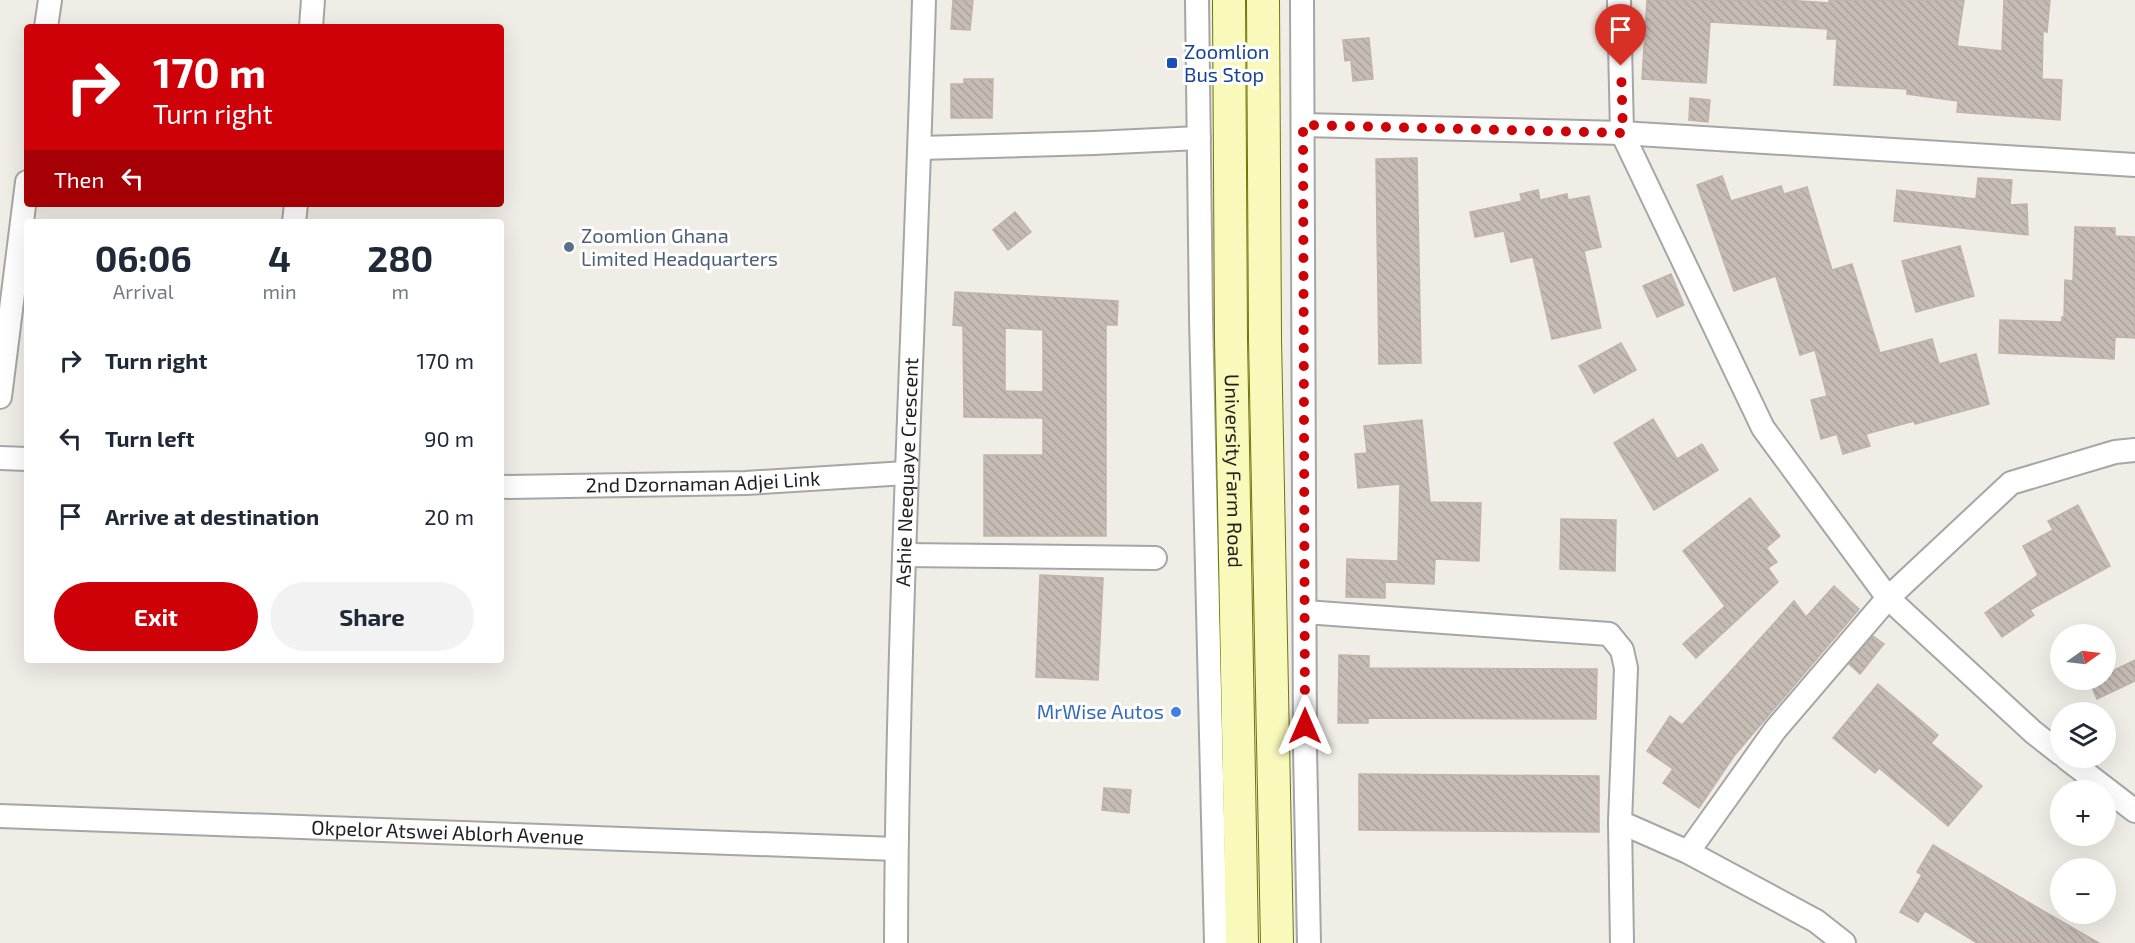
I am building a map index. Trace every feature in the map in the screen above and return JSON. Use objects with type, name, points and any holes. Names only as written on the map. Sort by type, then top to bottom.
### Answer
[{"type":"street","points":[[46,24],[50,0]]},
{"type":"street","points":[[311,24],[313,0]]},
{"type":"street","name":"Ashie Neequaye Crescent","points":[[896,943],[896,849],[906,473],[924,0]]},
{"type":"street","points":[[1197,0],[1202,342],[1216,943]]},
{"type":"street","name":"University Farm Road","points":[[1229,0],[1231,351],[1242,943]]},
{"type":"street","name":"University Farm Road","points":[[1263,0],[1265,351],[1276,943]]},
{"type":"street","points":[[1302,0],[1309,943]]},
{"type":"street","points":[[1619,0],[1623,133],[1763,428],[1888,598],[2033,732],[2050,745]]},
{"type":"street","points":[[1303,125],[1623,133],[2135,165]]},
{"type":"street","points":[[920,148],[1199,138]]},
{"type":"street","points":[[0,397],[24,206]]},
{"type":"street","points":[[1688,852],[1775,730],[1888,598],[2011,483],[2115,452],[2135,450]]},
{"type":"street","points":[[0,458],[24,459]]},
{"type":"street","name":"2nd Dzornaman Adjei Link","points":[[504,487],[746,483],[906,473]]},
{"type":"street","points":[[904,555],[1155,558]]},
{"type":"street","points":[[1305,612],[1609,634],[1622,650],[1626,668],[1620,822],[1622,943]]},
{"type":"street","points":[[2079,768],[2135,811]]},
{"type":"street","name":"Okpelor Atswei Ablorh Avenue","points":[[0,816],[896,849]]},
{"type":"street","points":[[1620,822],[1688,852],[1816,921],[1844,943]]},
{"type":"building","points":[[953,0],[973,0],[970,30],[951,29]]},
{"type":"building","points":[[1647,0],[1786,0],[1829,3],[1829,0],[1964,0],[1957,46],[2002,51],[2004,0],[2050,0],[2047,32],[2043,31],[2042,79],[2062,80],[2060,120],[1957,112],[1958,101],[1907,94],[1907,89],[1834,85],[1837,39],[1827,39],[1828,29],[1710,22],[1706,83],[1642,79]]},
{"type":"building","points":[[1369,38],[1373,79],[1353,81],[1351,60],[1345,61],[1343,40]]},
{"type":"building","points":[[964,79],[993,79],[992,118],[951,118],[951,84],[964,84]]},
{"type":"building","points":[[1690,98],[1710,100],[1708,122],[1689,120]]},
{"type":"building","points":[[1417,158],[1421,363],[1379,364],[1376,159]]},
{"type":"building","points":[[1722,176],[1731,201],[1781,186],[1784,194],[1807,187],[1832,270],[1852,264],[1880,353],[1932,339],[1939,364],[1976,354],[1989,404],[1915,424],[1914,421],[1866,434],[1870,446],[1843,454],[1837,434],[1821,439],[1811,400],[1827,396],[1815,350],[1800,355],[1776,276],[1734,291],[1697,185]]},
{"type":"building","points":[[1978,178],[2012,180],[2010,205],[2027,204],[2028,235],[1894,221],[1897,190],[1976,199]]},
{"type":"building","points":[[1538,190],[1540,200],[1567,194],[1568,200],[1589,196],[1601,247],[1584,251],[1601,328],[1552,339],[1533,257],[1511,262],[1504,231],[1475,237],[1470,212],[1522,201],[1520,194]]},
{"type":"building","points":[[1015,212],[1031,232],[1008,250],[993,230]]},
{"type":"building","points":[[2075,227],[2115,228],[2115,236],[2135,237],[2135,338],[2115,337],[2114,359],[1999,353],[2000,320],[2062,322],[2065,280],[2073,281]]},
{"type":"building","points":[[1960,246],[1974,296],[1916,312],[1902,261]]},
{"type":"building","points":[[1671,274],[1684,305],[1657,317],[1643,286]]},
{"type":"building","points":[[955,292],[1118,301],[1117,325],[1106,325],[1106,536],[984,536],[984,455],[1043,455],[1043,418],[964,417],[963,326],[953,325]],"holes":[[[1005,328],[1043,330],[1043,392],[1005,391]]]},
{"type":"building","points":[[1621,343],[1636,370],[1594,393],[1579,366]]},
{"type":"building","points":[[1653,419],[1677,459],[1702,444],[1718,470],[1654,510],[1614,443]]},
{"type":"building","points":[[1422,420],[1430,502],[1481,503],[1479,561],[1435,559],[1434,584],[1385,582],[1385,598],[1346,597],[1347,559],[1398,561],[1400,484],[1358,488],[1355,454],[1367,453],[1364,426]]},
{"type":"building","points":[[1750,498],[1780,536],[1766,548],[1777,562],[1768,568],[1778,582],[1696,658],[1683,644],[1725,606],[1683,551]]},
{"type":"building","points":[[2078,505],[2110,566],[2030,610],[2034,615],[2002,637],[1985,613],[2038,575],[2023,546],[2053,530],[2048,521]]},
{"type":"building","points":[[1561,519],[1616,520],[1615,571],[1560,569]]},
{"type":"building","points":[[1040,575],[1103,578],[1098,680],[1036,677]]},
{"type":"building","points":[[1834,586],[1859,609],[1734,756],[1699,808],[1663,783],[1673,769],[1647,751],[1670,716],[1682,725],[1794,601],[1806,617]]},
{"type":"building","points":[[1873,636],[1884,644],[1860,674],[1849,664]]},
{"type":"building","points":[[1339,655],[1369,656],[1369,668],[1597,669],[1596,719],[1368,718],[1368,723],[1338,723]]},
{"type":"building","points":[[2135,660],[2135,681],[2116,690],[2116,669]]},
{"type":"building","points":[[1878,684],[1938,735],[1931,743],[1982,786],[1948,826],[1879,768],[1875,773],[1833,738]]},
{"type":"building","points":[[2093,690],[2116,690],[2097,699]]},
{"type":"building","points":[[1359,774],[1599,776],[1599,832],[1359,830]]},
{"type":"building","points":[[1104,788],[1131,790],[1129,813],[1102,810]]},
{"type":"building","points":[[1933,845],[2050,915],[2050,924],[2066,924],[2099,943],[1977,943],[1925,911],[1918,922],[1900,912],[1922,875],[1917,872]]},
{"type":"place","name":"Zoomlion Bus Stop","points":[[1172,63]]},
{"type":"place","name":"Zoomlion Ghana Limited Headquarters","points":[[569,247]]},
{"type":"place","name":"MrWise Autos","points":[[1176,712]]},
{"type":"route","points":[[1305,726],[1303,125],[1623,133],[1621,66]]}]
